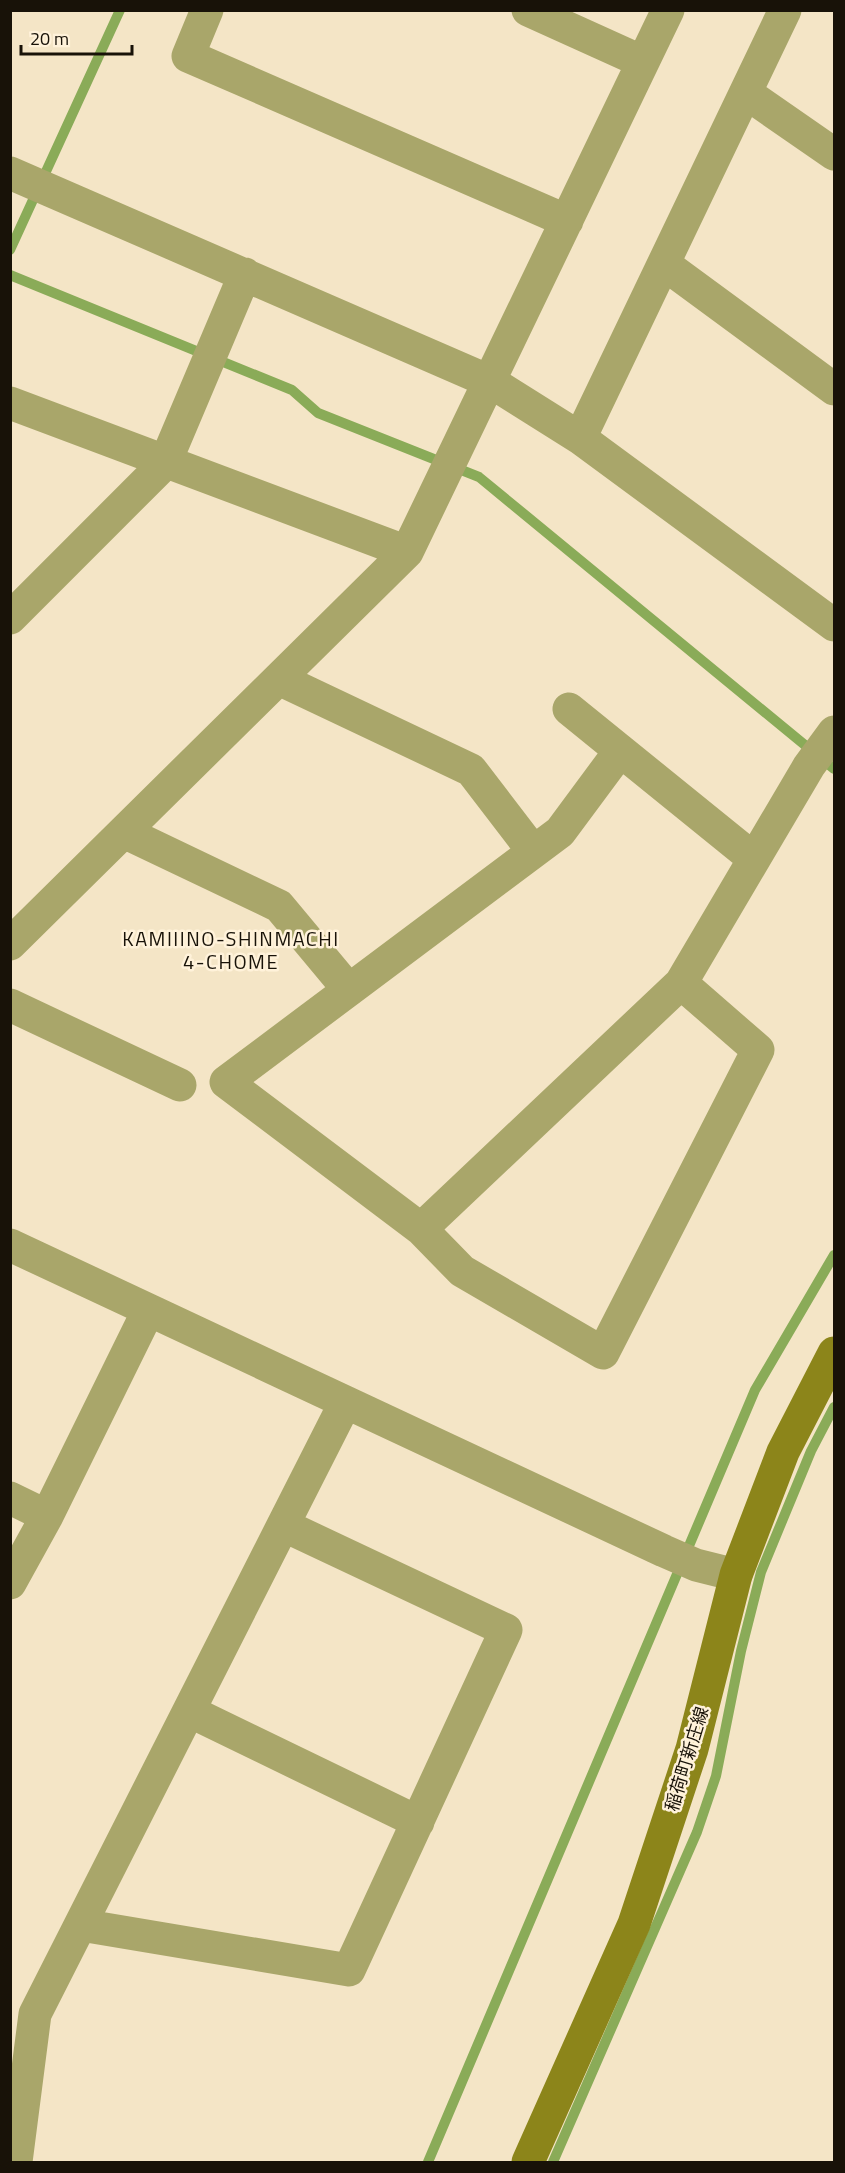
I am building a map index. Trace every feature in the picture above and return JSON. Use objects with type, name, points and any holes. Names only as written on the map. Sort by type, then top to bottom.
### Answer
[{"type":"main road","name":"稲荷町新庄線","points":[[528,2163],[634,1924],[692,1749],[736,1575],[783,1452],[834,1353]]},
{"type":"street","points":[[207,10],[188,56],[567,221]]},
{"type":"street","points":[[528,10],[643,62]]},
{"type":"street","points":[[10,944],[407,552],[491,382],[668,10]]},
{"type":"street","points":[[580,438],[786,10]]},
{"type":"street","points":[[746,93],[834,154]]},
{"type":"street","points":[[10,172],[491,382],[580,438],[834,625]]},
{"type":"street","points":[[664,264],[834,389]]},
{"type":"street","points":[[10,618],[165,463],[245,274]]},
{"type":"street","points":[[10,403],[407,552]]},
{"type":"street","points":[[279,679],[471,770],[533,852]]},
{"type":"street","points":[[568,709],[754,860]]},
{"type":"street","points":[[421,1228],[681,983],[809,765],[834,732]]},
{"type":"street","points":[[620,751],[560,832],[226,1082],[421,1228],[462,1271],[603,1353],[758,1050],[681,983]]},
{"type":"street","points":[[124,832],[279,906],[349,990]]},
{"type":"street","points":[[10,1005],[180,1085]]},
{"type":"street","points":[[10,1245],[664,1551],[696,1565],[736,1575]]},
{"type":"street","points":[[10,1583],[47,1516],[148,1311]]},
{"type":"street","points":[[16,2163],[16,2114],[35,2014],[345,1403]]},
{"type":"street","points":[[10,1498],[47,1516]]},
{"type":"street","points":[[81,1925],[349,1971],[506,1630],[283,1525]]},
{"type":"street","points":[[189,1711],[418,1822]]},
{"type":"waterway","points":[[10,250],[120,10]]},
{"type":"waterway","points":[[10,275],[292,390],[318,413],[479,477],[834,769]]},
{"type":"waterway","points":[[428,2162],[755,1390],[834,1255]]},
{"type":"waterway","points":[[553,2162],[697,1832],[716,1776],[741,1651],[761,1572],[811,1451],[834,1407]]},
{"type":"district","name":"KAMIIINO-SHINMACHI 4-CHOME","points":[[231,950]]}]
